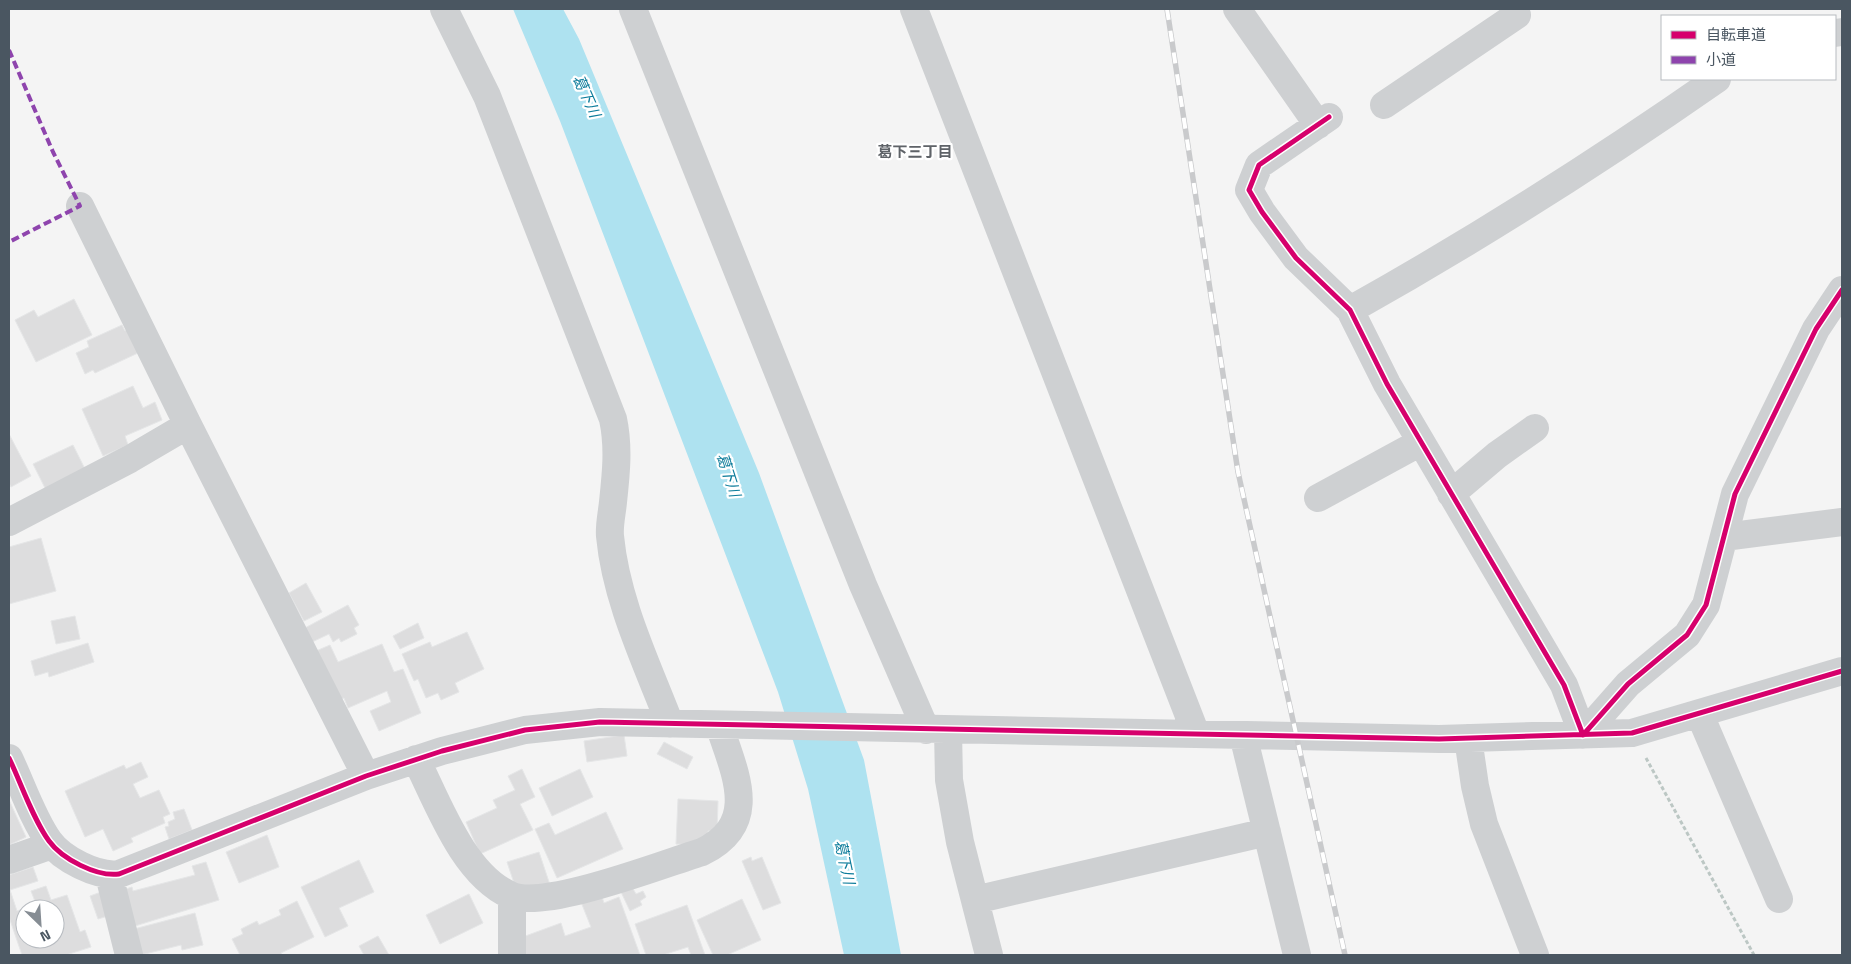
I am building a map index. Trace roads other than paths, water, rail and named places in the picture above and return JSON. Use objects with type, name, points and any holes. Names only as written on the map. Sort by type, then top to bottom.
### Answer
[{"type":"street","points":[[444,9],[487,96],[613,419],[617,438],[617,465],[610,533],[612,557],[631,620],[670,724]]},
{"type":"street","points":[[633,9],[863,585],[937,730],[949,780],[960,842],[989,955]]},
{"type":"street","points":[[914,9],[1196,734]]},
{"type":"street","points":[[1237,9],[1323,121],[1259,165],[1249,190],[1262,212],[1296,258],[1350,310],[1387,384],[1564,685],[1583,735]]},
{"type":"street","points":[[1384,105],[1516,15],[1514,9]]},
{"type":"street","points":[[1350,310],[1468,242],[1567,180],[1716,80]]},
{"type":"street","points":[[80,206],[188,425],[366,776]]},
{"type":"street","points":[[1583,735],[1628,684],[1687,635],[1706,605],[1735,494],[1816,329],[1842,290]]},
{"type":"street","points":[[9,522],[130,459],[188,425]]},
{"type":"street","points":[[1452,494],[1497,455],[1535,428]]},
{"type":"street","points":[[1318,498],[1421,442]]},
{"type":"street","points":[[1724,537],[1842,522]]},
{"type":"street","points":[[9,758],[52,845],[82,865],[109,875],[119,874],[366,776],[491,737],[525,730],[600,722],[719,726],[1468,738],[1632,733],[1700,715],[1842,671]]},
{"type":"street","points":[[1700,715],[1779,899]]},
{"type":"street","points":[[416,759],[461,848],[482,874],[499,889],[512,896],[528,899],[570,893],[702,852],[718,844],[737,816],[740,800],[736,778],[719,726]]},
{"type":"street","points":[[1243,735],[1297,955]]},
{"type":"street","points":[[1468,738],[1474,786],[1484,824],[1535,955]]},
{"type":"street","points":[[975,900],[1267,832]]},
{"type":"street","points":[[9,860],[52,845]]},
{"type":"street","points":[[109,875],[129,955]]},
{"type":"street","points":[[512,896],[512,955]]},
{"type":"water","name":"葛下川","points":[[513,9],[563,9],[579,39],[759,473],[864,760],[901,955],[844,955],[808,789],[778,692],[560,121]]},
{"type":"railway","points":[[1167,9],[1238,472],[1345,955]]},
{"type":"district","name":"葛下三丁目","points":[[915,151]]}]
